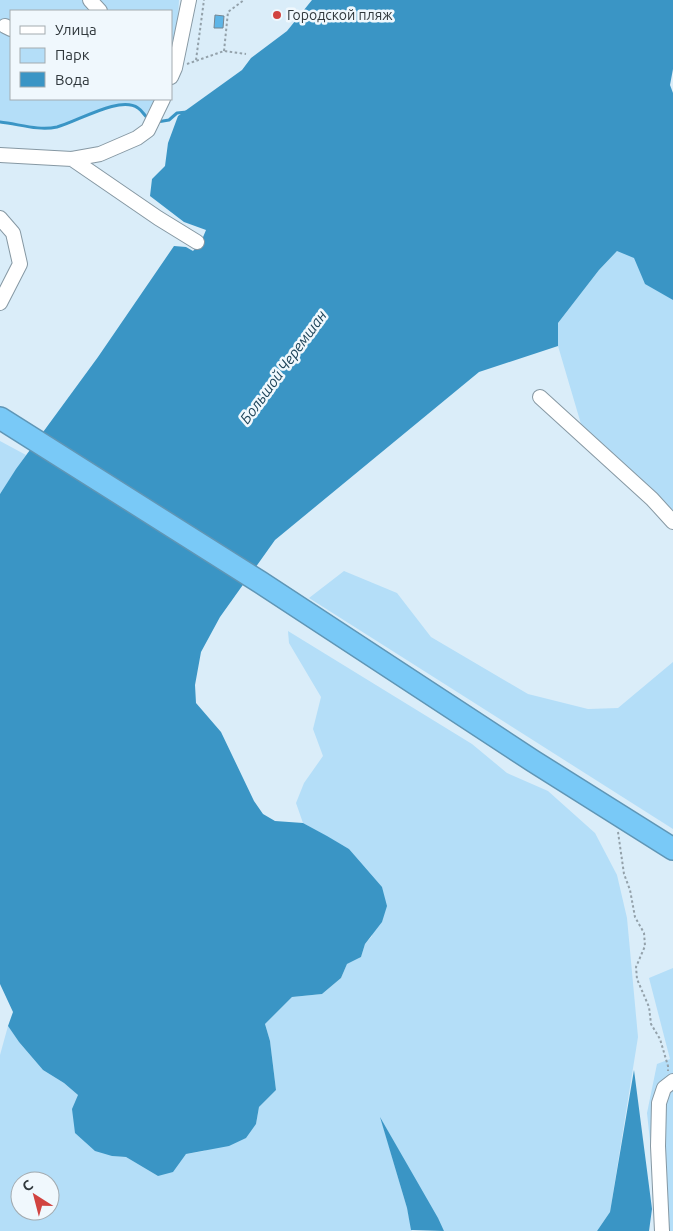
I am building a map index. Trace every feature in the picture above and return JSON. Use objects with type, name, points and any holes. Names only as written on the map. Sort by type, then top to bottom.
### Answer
[{"type":"highway","points":[[0,418],[260,582],[532,761],[673,849]]},
{"type":"lane","points":[[90,0],[99,10]]},
{"type":"lane","points":[[173,72],[189,0]]},
{"type":"lane","points":[[0,155],[72,159],[100,154],[137,138],[153,121],[163,100]]},
{"type":"lane","points":[[72,159],[158,218],[197,242]]},
{"type":"lane","points":[[0,218],[13,233],[20,264],[0,303]]},
{"type":"lane","points":[[540,397],[652,500],[673,522]]},
{"type":"lane","points":[[662,1231],[658,1146],[659,1103],[669,1084]]},
{"type":"lane","points":[[659,1162],[673,1159]]},
{"type":"path","points":[[196,60],[204,0]]},
{"type":"path","points":[[224,51],[228,12],[244,0]]},
{"type":"path","points":[[173,72],[196,60],[224,51],[246,54]]},
{"type":"path","points":[[618,830],[624,874],[630,890],[635,917],[644,933],[645,946],[636,967],[636,979],[649,1007],[651,1024],[660,1039],[668,1066],[669,1084]]},
{"type":"green space","points":[[0,0],[179,0],[177,36],[172,53],[172,10],[10,10],[10,100],[154,100],[145,117],[139,108],[130,105],[116,105],[56,127],[34,129],[9,122],[0,122]]},
{"type":"green space","points":[[673,203],[673,512],[581,424],[558,346],[558,323],[599,270],[617,251]]},
{"type":"green space","points":[[0,441],[26,455],[0,494]]},
{"type":"green space","points":[[344,571],[397,593],[431,637],[528,694],[588,709],[618,708],[673,662],[673,829],[309,598]]},
{"type":"green space","points":[[288,631],[472,744],[507,773],[548,791],[595,833],[617,875],[627,918],[638,1037],[610,1212],[597,1231],[444,1231],[381,1119],[412,1231],[0,1231],[0,1055],[8,1026],[43,1070],[64,1083],[78,1095],[112,1156],[126,1157],[158,1176],[186,1154],[204,1151],[256,1124],[259,1107],[276,1090],[270,1041],[265,1024],[292,997],[322,994],[341,978],[347,964],[361,957],[365,944],[372,936],[364,868],[349,849],[303,823],[296,803],[304,783],[323,756],[313,729],[321,697],[289,643]]},
{"type":"green space","points":[[673,968],[673,1231],[654,1231],[657,1205],[647,1113],[657,1064],[670,1059],[649,978]]},
{"type":"water","name":"Большой Черемшан","points":[[312,0],[673,0],[673,69],[670,85],[673,93],[673,300],[645,284],[634,258],[617,251],[599,270],[558,323],[558,346],[479,372],[275,540],[220,617],[201,652],[195,685],[196,703],[221,732],[254,801],[263,814],[275,821],[303,823],[349,849],[382,887],[387,906],[382,922],[365,944],[361,957],[347,964],[341,978],[322,994],[292,997],[265,1024],[270,1041],[276,1090],[259,1107],[256,1124],[246,1138],[229,1146],[186,1154],[173,1172],[158,1176],[126,1157],[112,1156],[95,1151],[75,1133],[72,1109],[78,1095],[64,1083],[43,1070],[8,1026],[13,1012],[0,984],[0,494],[16,469],[98,357],[174,246],[186,247],[193,251],[201,242],[206,230],[184,222],[150,196],[152,179],[165,166],[168,143],[178,116],[242,70],[251,58],[287,31]]},
{"type":"water","points":[[634,1070],[652,1209],[649,1231],[597,1231],[610,1212]]},
{"type":"water","points":[[380,1117],[444,1231],[411,1230],[407,1208]]},
{"type":"building","points":[[215,15],[224,16],[223,28],[214,28]]},
{"type":"waterway","points":[[0,122],[36,128],[50,128],[121,105],[130,105],[138,108],[149,119]]},
{"type":"waterway","points":[[157,122],[169,120],[177,113],[187,112]]},
{"type":"place","name":"Городской пляж","points":[[277,15]]}]
